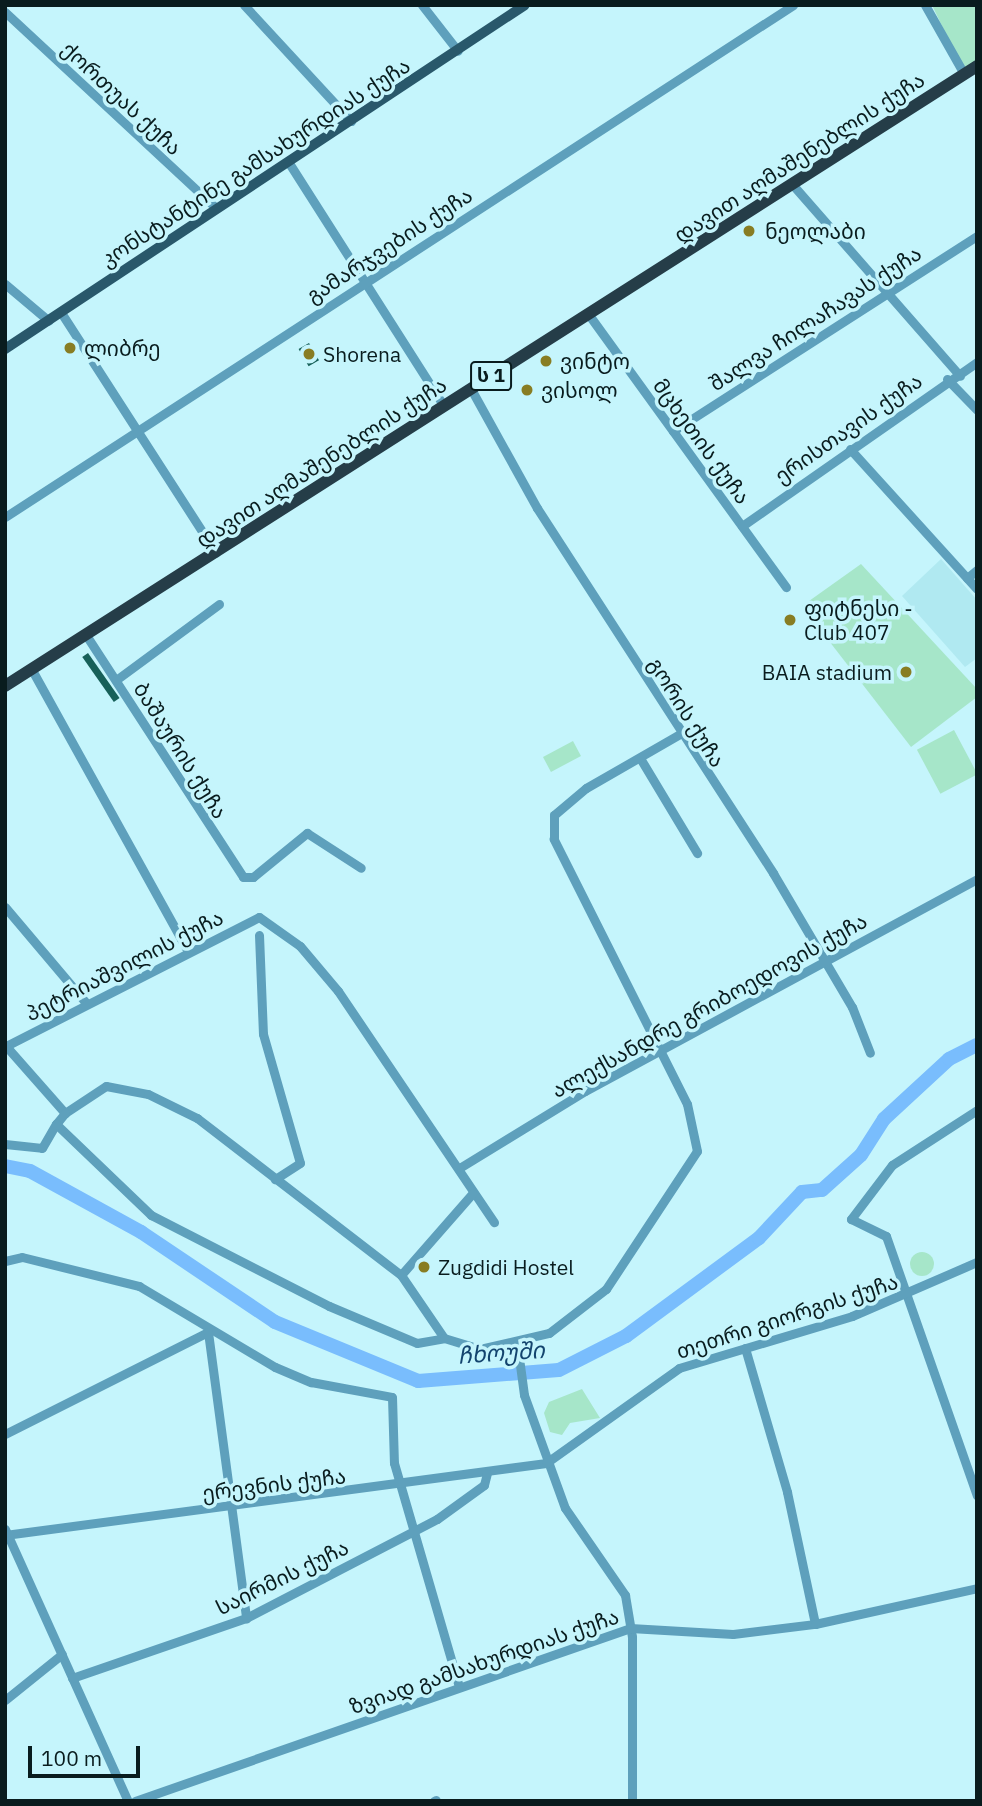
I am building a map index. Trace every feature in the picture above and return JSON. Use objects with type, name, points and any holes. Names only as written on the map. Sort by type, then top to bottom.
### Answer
[{"type":"highway","name":"დავით აღმაშენებლის ქუჩა","points":[[5,686],[977,66]]},
{"type":"main road","name":"კონსტანტინე გამსახურდიას ქუჩა","points":[[5,349],[62,314],[216,208],[289,163],[525,5]]},
{"type":"street","points":[[244,5],[351,121]]},
{"type":"street","points":[[422,5],[458,51]]},
{"type":"street","name":"გამარჯვების ქუჩა","points":[[5,517],[793,5]]},
{"type":"street","points":[[925,5],[964,74]]},
{"type":"street","name":"ქორთუას ქუჩა","points":[[5,12],[216,208]]},
{"type":"street","points":[[289,163],[444,406]]},
{"type":"street","points":[[792,184],[884,294],[960,376]]},
{"type":"street","name":"შალვა ჩილაჩავას ქუჩა","points":[[673,431],[977,236]]},
{"type":"street","points":[[5,284],[49,321]]},
{"type":"street","points":[[62,314],[216,552]]},
{"type":"street","name":"მცხეთის ქუჩა","points":[[589,315],[786,587]]},
{"type":"street","name":"ერისთავის ქუჩა","points":[[742,526],[947,379],[960,376],[977,362]]},
{"type":"street","points":[[947,379],[977,410]]},
{"type":"street","name":"გორის ქუჩა","points":[[471,389],[537,508],[680,734],[773,873],[821,961],[852,1007],[870,1053]]},
{"type":"street","points":[[850,449],[977,589]]},
{"type":"street","points":[[967,578],[977,570]]},
{"type":"street","points":[[116,680],[219,604]]},
{"type":"street","name":"ბაშაურის ქუჩა","points":[[86,635],[236,869],[249,880],[307,832],[360,867]]},
{"type":"street","points":[[32,670],[188,951]]},
{"type":"street","points":[[56,1124],[151,1215],[330,1306],[418,1343],[444,1338],[480,1349],[549,1334],[606,1289],[697,1151],[687,1104],[552,831],[559,806],[680,734]]},
{"type":"street","points":[[640,758],[696,853]]},
{"type":"street","name":"ალექსანდრე გრიბოედოვის ქუჩა","points":[[460,1167],[821,961],[977,878]]},
{"type":"street","points":[[5,907],[86,1003]]},
{"type":"street","name":"პეტრიაშვილის ქუჩა","points":[[6,1046],[259,917],[300,946],[338,990],[460,1167]]},
{"type":"street","points":[[259,935],[263,1034],[300,1163],[275,1179]]},
{"type":"street","points":[[6,1046],[65,1113]]},
{"type":"street","points":[[5,1144],[42,1148],[65,1113],[106,1086],[148,1094],[197,1118],[401,1275],[444,1338]]},
{"type":"street","points":[[977,1110],[892,1165],[851,1219],[886,1236],[977,1496]]},
{"type":"street","points":[[460,1167],[471,1194],[494,1222]]},
{"type":"street","points":[[401,1275],[471,1194]]},
{"type":"street","points":[[5,1261],[22,1257],[139,1286],[208,1332],[311,1382],[392,1397],[390,1442],[410,1533],[459,1687]]},
{"type":"street","name":"თეთრი გიორგის ქუჩა","points":[[546,1464],[679,1368],[908,1296],[951,1268],[977,1262]]},
{"type":"street","points":[[5,1434],[208,1332]]},
{"type":"street","points":[[208,1332],[227,1508],[246,1618]]},
{"type":"street","points":[[517,1343],[524,1395],[546,1464],[565,1508],[625,1595],[630,1628],[632,1801]]},
{"type":"street","points":[[745,1348],[787,1492],[815,1624]]},
{"type":"street","name":"ერევნის ქუჩა","points":[[6,1533],[400,1486],[546,1464]]},
{"type":"street","name":"საირმის ქუჩა","points":[[72,1678],[246,1618],[410,1533],[484,1485],[487,1473]]},
{"type":"street","points":[[6,1533],[128,1801]]},
{"type":"street","name":"ზვიად გამსახურდიას ქუჩა","points":[[135,1801],[630,1628],[733,1634],[815,1624],[977,1588]]},
{"type":"street","points":[[5,1700],[62,1654]]},
{"type":"shaded area","points":[[941,559],[977,600],[977,658],[965,667],[902,596]]},
{"type":"green space","points":[[932,5],[977,5],[977,61],[963,70]]},
{"type":"green space","name":"BAIA stadium","points":[[861,564],[977,689],[977,697],[911,747],[802,606]]},
{"type":"green space","points":[[954,730],[977,774],[940,794],[917,750]]},
{"type":"green space","points":[[573,741],[581,756],[551,772],[543,757]]},
{"type":"green space","points":[[922,1252],[931,1255],[934,1264],[931,1273],[922,1276],[913,1273],[910,1264],[913,1255]]},
{"type":"green space","points":[[582,1389],[600,1418],[570,1423],[562,1435],[550,1432],[544,1413],[549,1402]]},
{"type":"building","name":"Shorena","points":[[309,343],[319,360],[309,366],[299,349]]},
{"type":"building","points":[[88,653],[120,698],[114,702],[82,657]]},
{"type":"waterway","name":"ჩხოუში","points":[[5,1166],[30,1171],[141,1232],[275,1322],[418,1381],[559,1370],[626,1336],[759,1238],[802,1192],[822,1190],[861,1155],[884,1119],[949,1059],[977,1045]]},
{"type":"place","name":"ნეოლაბი","points":[[749,231]]},
{"type":"place","name":"ლიბრე","points":[[70,348]]},
{"type":"place","name":"Shorena","points":[[309,354]]},
{"type":"place","name":"ვინტო","points":[[546,361]]},
{"type":"place","name":"ვისოლ","points":[[527,390]]},
{"type":"place","name":"ფიტნესი - Club 407","points":[[790,620]]},
{"type":"place","name":"BAIA stadium","points":[[906,672]]},
{"type":"place","name":"Zugdidi Hostel","points":[[424,1267]]}]
